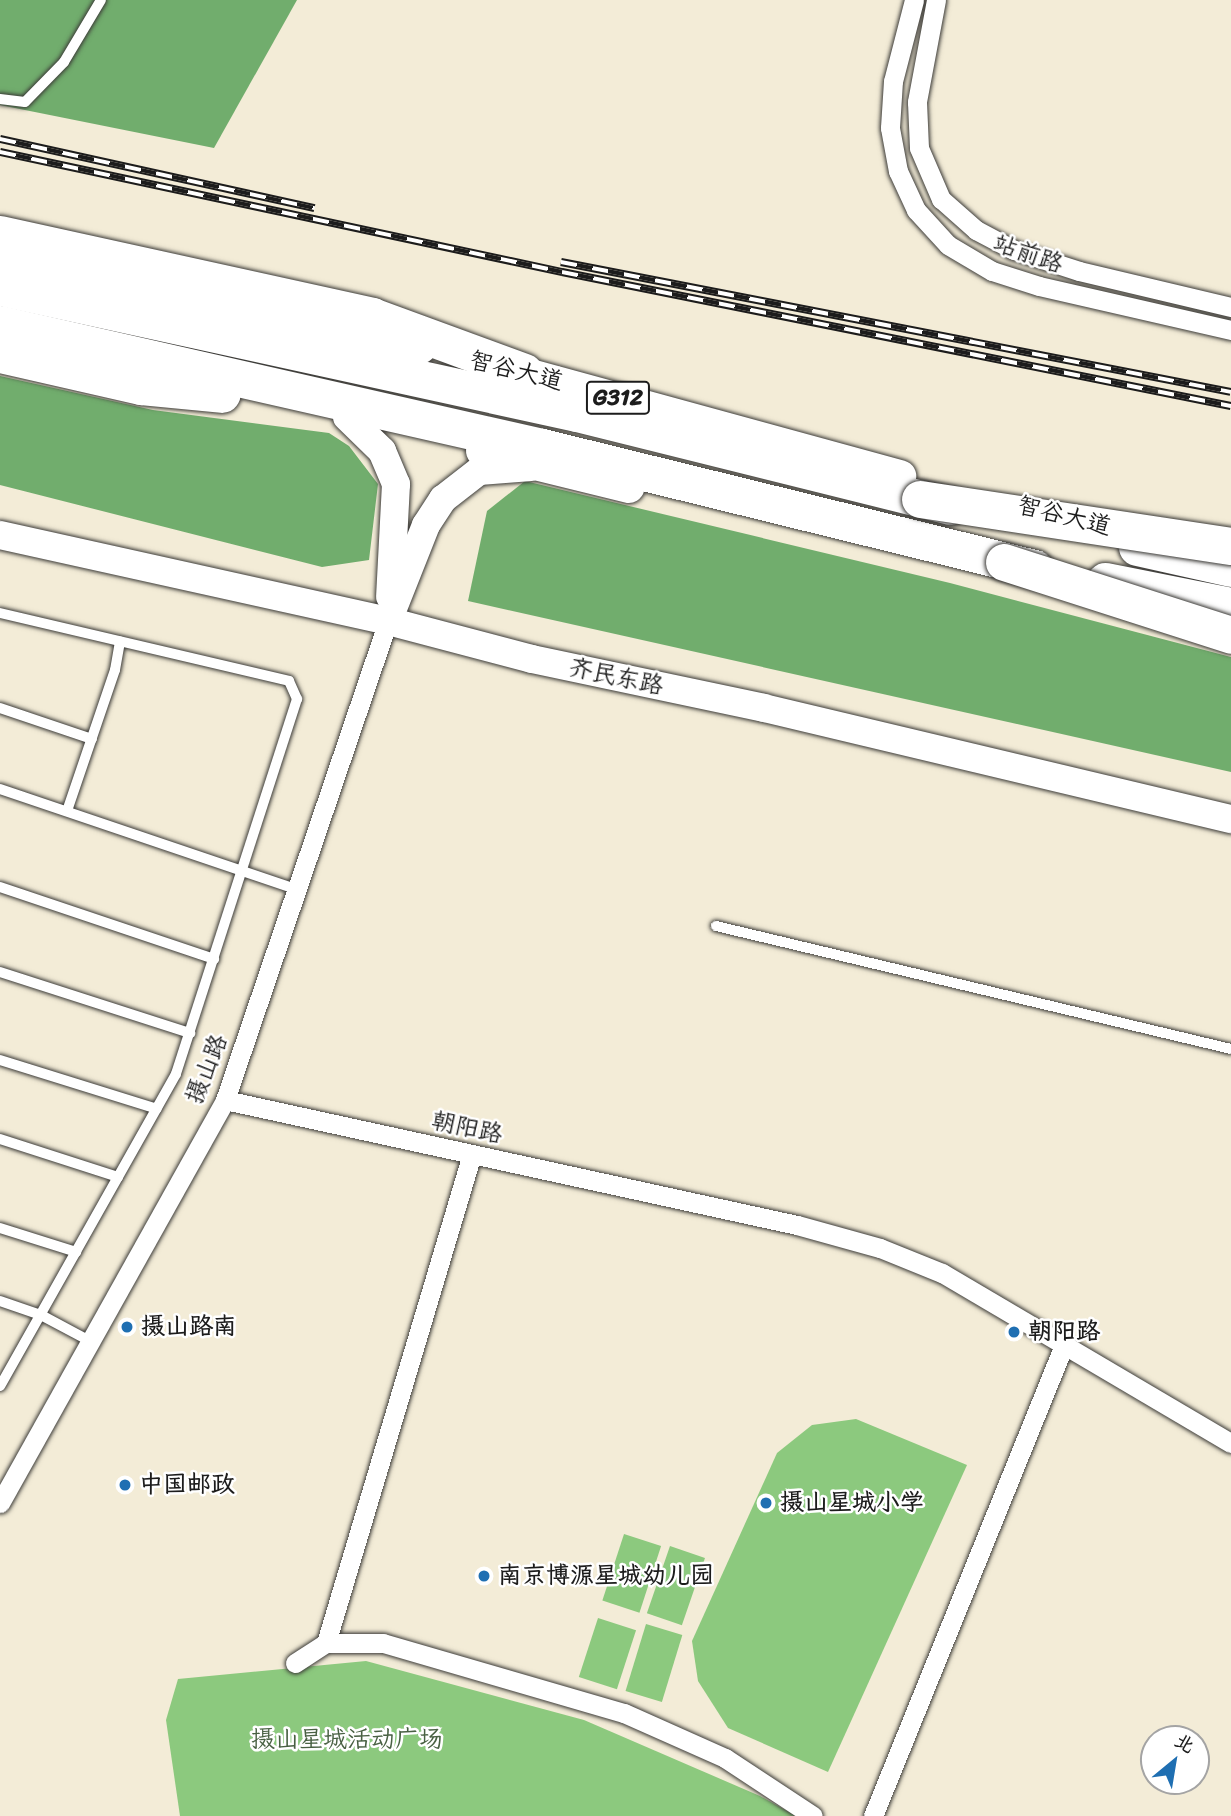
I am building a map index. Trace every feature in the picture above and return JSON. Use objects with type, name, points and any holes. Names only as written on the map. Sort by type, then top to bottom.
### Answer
[{"type":"highway","points":[[0,234],[228,281],[372,316],[524,372]]},
{"type":"highway","name":"智谷大道","points":[[0,287],[577,413],[920,499],[1231,568]]},
{"type":"highway","points":[[0,324],[542,447],[1004,562],[1231,606]]},
{"type":"highway","points":[[0,354],[141,386],[268,398]]},
{"type":"highway","points":[[920,499],[1231,546]]},
{"type":"highway","points":[[1004,562],[1231,635]]},
{"type":"main road","name":"智谷大道","points":[[0,257],[524,372],[922,482],[1231,557]]},
{"type":"main road","points":[[0,339],[347,416],[540,466],[1231,628]]},
{"type":"street","name":"站前路","points":[[914,0],[893,82],[890,128],[898,171],[916,210],[948,245],[992,271],[1039,286],[1231,330]]},
{"type":"street","name":"站前路","points":[[936,0],[917,102],[919,148],[941,199],[976,230],[1014,250],[1079,271],[1231,307]]},
{"type":"street","points":[[347,416],[382,451],[396,484],[388,621]]},
{"type":"street","points":[[388,621],[426,525],[443,499],[479,471],[540,466]]},
{"type":"street","name":"齐民东路","points":[[0,535],[388,621],[532,659],[764,708],[1231,819]]},
{"type":"street","name":"摄山路","points":[[0,1503],[225,1100],[388,621]]},
{"type":"street","name":"朝阳路","points":[[225,1100],[797,1225],[880,1248],[942,1273],[1231,1443]]},
{"type":"street","points":[[326,1643],[472,1154]]},
{"type":"street","points":[[873,1816],[1064,1345]]},
{"type":"street","points":[[295,1663],[326,1643],[383,1643],[624,1713],[725,1758],[813,1816]]},
{"type":"lane","points":[[0,99],[26,102],[64,62],[100,0]]},
{"type":"lane","points":[[0,613],[289,681],[297,699],[176,1074],[0,1386]]},
{"type":"lane","points":[[68,811],[115,670],[120,641]]},
{"type":"lane","points":[[0,708],[92,739]]},
{"type":"lane","points":[[0,790],[296,889]]},
{"type":"lane","points":[[0,887],[214,959]]},
{"type":"lane","points":[[716,926],[1231,1049]]},
{"type":"lane","points":[[0,972],[190,1033]]},
{"type":"lane","points":[[0,1060],[157,1109]]},
{"type":"lane","points":[[0,1139],[118,1177]]},
{"type":"lane","points":[[0,1228],[76,1252]]},
{"type":"lane","points":[[0,1301],[41,1315],[90,1341]]},
{"type":"green space","points":[[0,0],[297,0],[214,148],[0,105]]},
{"type":"green space","points":[[0,376],[153,410],[329,433],[349,446],[378,484],[369,560],[322,567],[0,485]]},
{"type":"green space","points":[[525,481],[950,583],[1231,657],[1231,772],[468,601],[487,511]]},
{"type":"green space","points":[[856,1419],[967,1465],[828,1772],[728,1728],[698,1681],[692,1641],[777,1453],[812,1425]]},
{"type":"green space","points":[[624,1534],[661,1546],[639,1613],[602,1601]]},
{"type":"green space","points":[[670,1546],[705,1558],[682,1625],[647,1613]]},
{"type":"green space","points":[[598,1618],[636,1630],[617,1689],[579,1677]]},
{"type":"green space","points":[[646,1624],[682,1635],[662,1702],[626,1691]]},
{"type":"green space","name":"摄山星城活动广场","points":[[366,1661],[584,1720],[760,1796],[796,1816],[180,1816],[166,1720],[178,1679]]},
{"type":"railway","points":[[0,139],[315,208]]},
{"type":"railway","points":[[0,152],[562,272],[1231,406]]},
{"type":"railway","points":[[561,262],[1231,392]]},
{"type":"place","name":"摄山路南","points":[[127,1327]]},
{"type":"place","name":"朝阳路","points":[[1014,1332]]},
{"type":"place","name":"中国邮政","points":[[125,1485]]},
{"type":"place","name":"摄山星城小学","points":[[766,1503]]},
{"type":"place","name":"南京博源星城幼儿园","points":[[484,1576]]}]
